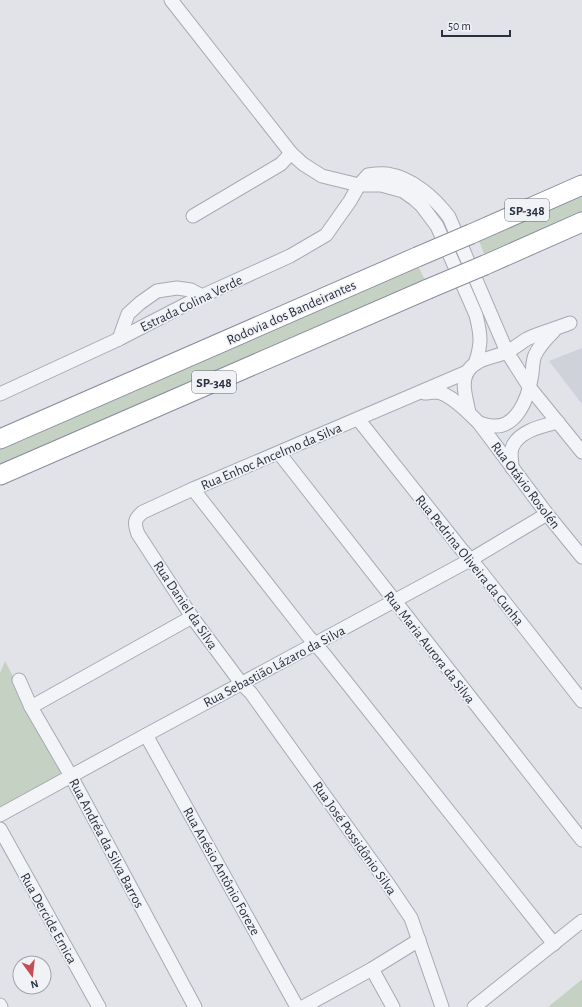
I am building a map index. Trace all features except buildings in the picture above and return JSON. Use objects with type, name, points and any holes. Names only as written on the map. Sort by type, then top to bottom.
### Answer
[{"type":"highway","name":"Rodovia dos Bandeirantes","points":[[0,439],[582,185]]},
{"type":"highway","name":"SP-348","points":[[0,475],[582,222]]},
{"type":"street","points":[[171,0],[291,154],[303,164],[322,176],[359,185],[381,185],[403,192],[414,198],[437,226],[476,315],[479,327],[480,349],[464,383],[464,391],[469,413]]},
{"type":"street","points":[[193,216],[281,164],[291,154]]},
{"type":"street","name":"Estrada Colina Verde","points":[[0,394],[119,339],[202,296],[290,256],[326,234],[350,201],[359,185],[368,175],[386,174],[406,181],[430,196],[443,209],[449,217],[507,352]]},
{"type":"street","points":[[119,339],[128,314],[157,291],[177,288],[191,290],[202,296]]},
{"type":"street","points":[[471,368],[488,358],[507,352],[527,339],[555,330],[570,323]]},
{"type":"street","points":[[479,423],[495,426],[512,420],[523,403],[530,388],[534,357],[541,344],[555,330]]},
{"type":"street","points":[[507,352],[530,388],[580,447]]},
{"type":"street","name":"Rua Enhoc Ancelmo da Silva","points":[[135,525],[137,517],[143,512],[193,489],[415,394],[471,368]]},
{"type":"street","name":"Rua Enhoc Ancelmo da Silva","points":[[415,394],[438,392],[448,396],[469,413]]},
{"type":"street","name":"Rua Otávio Rosolén","points":[[469,413],[479,423],[547,514],[582,557]]},
{"type":"street","name":"Rua Pedrina Oliveira da Cunha","points":[[358,419],[582,701]]},
{"type":"street","points":[[512,468],[512,449],[519,437],[536,428],[558,422]]},
{"type":"street","name":"Rua Maria Aurora da Silva","points":[[279,453],[582,840]]},
{"type":"street","points":[[193,489],[308,636],[554,944]]},
{"type":"street","name":"Rua Sebastião Lázaro da Silva","points":[[0,816],[70,776],[470,560],[547,514]]},
{"type":"street","name":"Rua Daniel da Silva","points":[[135,525],[138,534],[192,617],[241,683]]},
{"type":"street","points":[[30,707],[192,617]]},
{"type":"street","name":"Rua Andréa da Silva Barros","points":[[19,680],[30,707],[70,776],[195,1007]]},
{"type":"street","name":"Rua José Possidônio Silva","points":[[241,683],[250,693],[411,918],[442,1007]]},
{"type":"street","name":"Rua Anésio Antônio Foreze","points":[[146,735],[297,1007]]},
{"type":"street","name":"Rua Dercide Ernica","points":[[0,829],[99,1007]]},
{"type":"street","points":[[474,1007],[582,921]]},
{"type":"street","points":[[303,1007],[372,969],[419,940]]},
{"type":"street","points":[[372,969],[393,1007]]},
{"type":"shaded area","points":[[582,348],[582,404],[549,361]]},
{"type":"green space","points":[[582,196],[582,212],[484,254],[479,241]]},
{"type":"green space","points":[[418,266],[425,280],[0,466],[0,449]]},
{"type":"green space","points":[[5,661],[63,771],[62,775],[0,812],[0,673]]},
{"type":"green space","points":[[582,979],[582,1007],[548,1007],[580,981]]}]
